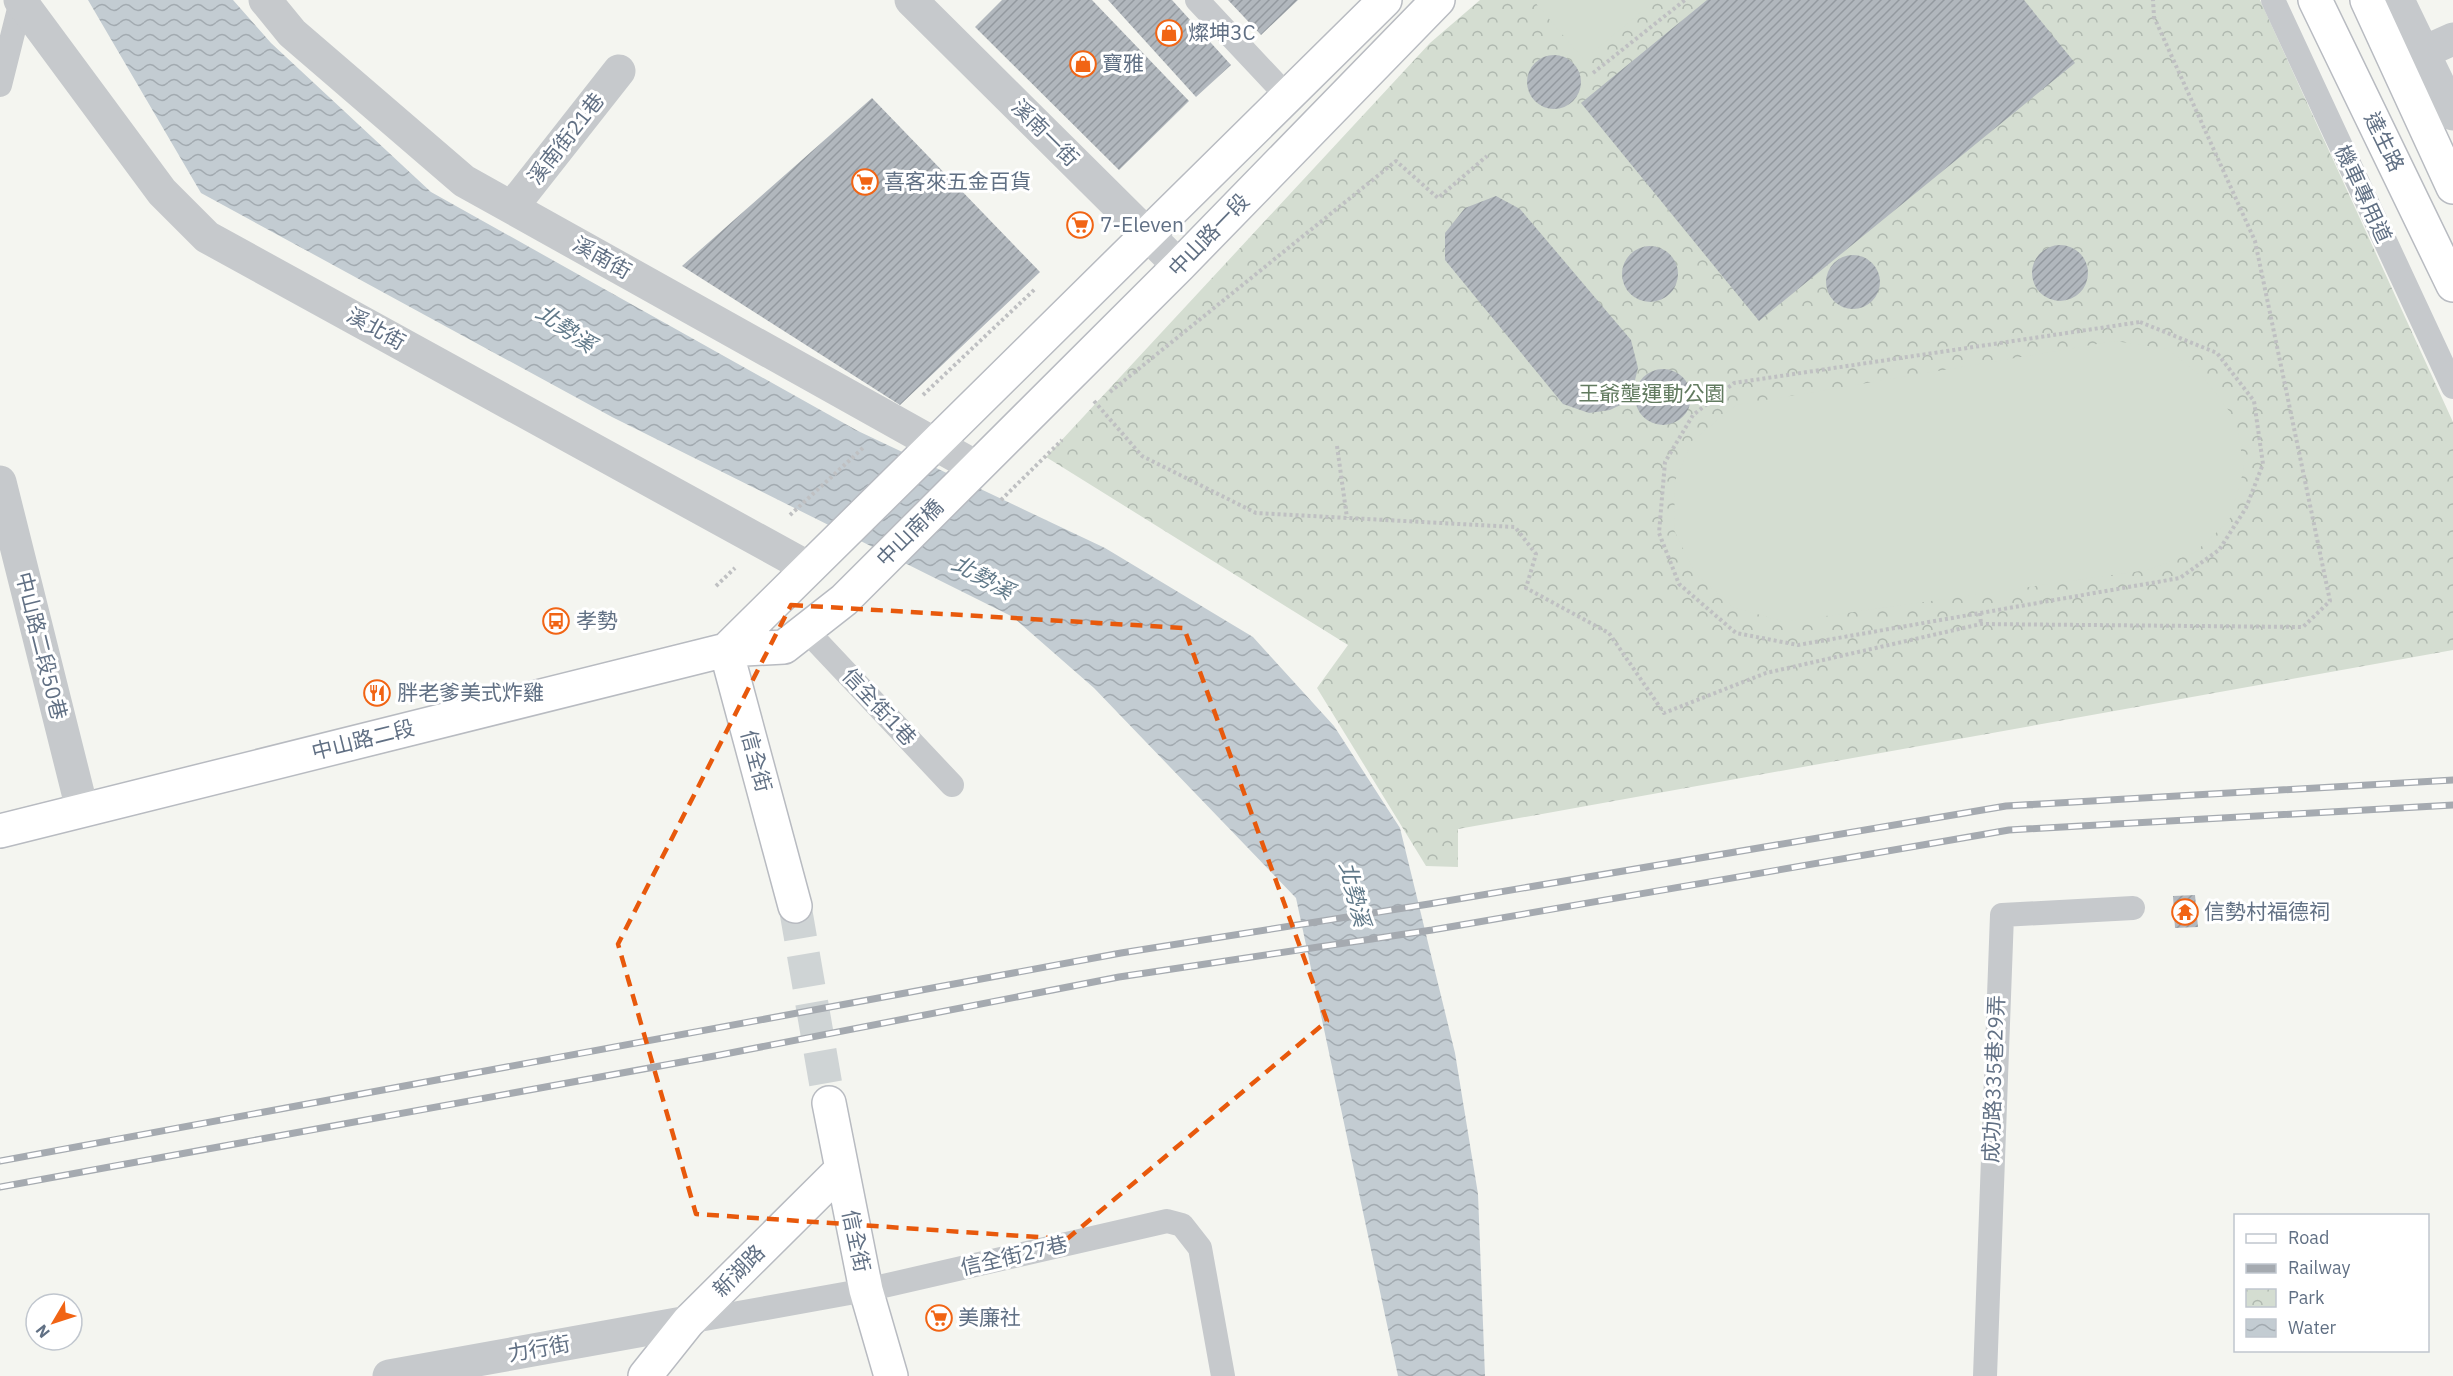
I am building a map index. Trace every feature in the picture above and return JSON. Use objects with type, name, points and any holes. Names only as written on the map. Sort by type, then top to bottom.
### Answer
[{"type":"street","name":"溪北街","points":[[21,0],[162,192],[207,237],[809,568]]},
{"type":"street","name":"溪南街","points":[[265,0],[292,33],[464,181],[976,467]]},
{"type":"street","name":"溪南一街","points":[[911,0],[1179,266]]},
{"type":"street","name":"中山路一段","points":[[976,467],[1179,266],[1438,0]]},
{"type":"street","name":"達生路","points":[[2315,0],[2453,285]]},
{"type":"street","name":"達生路","points":[[2367,0],[2453,187]]},
{"type":"street","points":[[2398,0],[2453,114]]},
{"type":"street","name":"中山路一段","points":[[936,444],[1287,96],[1378,2]]},
{"type":"street","points":[[2424,52],[2453,39]]},
{"type":"street","name":"溪南街21巷","points":[[512,207],[619,70]]},
{"type":"street","points":[[726,650],[936,444]]},
{"type":"street","name":"中山南橋","points":[[844,600],[976,467]]},
{"type":"street","name":"中山路二段50巷","points":[[0,482],[82,809]]},
{"type":"street","name":"中山路二段","points":[[0,831],[726,650],[784,647],[844,600]]},
{"type":"street","name":"信全街","points":[[726,650],[795,906]]},
{"type":"street","name":"信全街","points":[[829,1104],[840,1171],[866,1290],[891,1376]]},
{"type":"street","name":"新湖路","points":[[645,1376],[688,1322],[840,1171]]},
{"type":"street","name":"力行街","points":[[389,1376],[688,1322]]},
{"type":"lane","points":[[0,85],[21,0]]},
{"type":"lane","points":[[1197,0],[1287,96]]},
{"type":"lane","name":"機車專用道","points":[[2273,0],[2453,387]]},
{"type":"lane","name":"信全街1巷","points":[[806,630],[952,785]]},
{"type":"lane","name":"成功路335巷29弄","points":[[1985,1376],[2002,915],[2133,908]]},
{"type":"lane","name":"信全街27巷","points":[[688,1322],[866,1290],[1167,1221],[1182,1225],[1200,1248],[1223,1376]]},
{"type":"path","points":[[1593,73],[1685,0]]},
{"type":"path","points":[[1070,373],[1142,456],[1256,513],[1515,527],[1536,554],[1526,588],[1610,633],[1664,713],[1766,673],[1981,624],[2303,627],[2330,601],[2255,241],[2154,16],[2153,0]]},
{"type":"path","points":[[1096,403],[1331,216],[1396,161],[1438,198],[1487,156]]},
{"type":"path","points":[[915,403],[1036,287]]},
{"type":"path","points":[[2140,322],[2217,353],[2254,401],[2263,464],[2246,508],[2219,550],[2180,578],[1980,613],[1798,645],[1736,633],[1678,584],[1659,533],[1665,462],[1693,415],[1734,383],[2140,322]]},
{"type":"path","points":[[761,541],[867,445]]},
{"type":"path","points":[[1337,446],[1347,518]]},
{"type":"path","points":[[1980,613],[1981,624]]},
{"type":"highlighted area","points":[[791,605],[1184,628],[1327,1021],[1067,1239],[696,1214],[618,944]]},
{"type":"green space","name":"王爺壟運動公園","points":[[1480,0],[2260,0],[2453,422],[2453,650],[1458,829],[1458,867],[1426,866],[1317,688],[1348,645],[1046,457],[1430,43]]},
{"type":"green space","points":[[1533,0],[1655,0],[1584,60]]},
{"type":"green space","points":[[2115,341],[2167,349],[2204,378],[2236,420],[2244,469],[2229,521],[2194,553],[2147,570],[1784,622],[1733,607],[1695,573],[1674,530],[1675,481],[1692,441],[1736,405]]},
{"type":"water","name":"北勢溪","points":[[88,0],[233,0],[271,43],[431,192],[858,431],[1105,548],[1253,637],[1334,726],[1400,828],[1455,1053],[1478,1194],[1485,1376],[1398,1376],[1296,898],[1094,688],[1013,617],[612,417],[201,193]]},
{"type":"building","name":"寶雅","points":[[1002,0],[1092,0],[1189,101],[1119,170],[975,27]]},
{"type":"building","name":"燦坤3C","points":[[1108,0],[1172,0],[1231,65],[1196,97]]},
{"type":"building","points":[[1228,0],[1298,0],[1261,35]]},
{"type":"building","points":[[1707,0],[2024,0],[2075,63],[1759,321],[1581,103]]},
{"type":"building","points":[[1549,55],[1559,55],[1569,59],[1577,67],[1581,82],[1577,97],[1569,105],[1559,109],[1549,109],[1539,105],[1531,97],[1527,87],[1527,77],[1531,67],[1539,59]]},
{"type":"building","name":"喜客來五金百貨","points":[[872,98],[1040,272],[900,405],[682,266]]},
{"type":"building","points":[[1496,196],[1520,209],[1631,340],[1638,368],[1630,400],[1610,410],[1589,413],[1563,404],[1445,260],[1445,233],[1465,208]]},
{"type":"building","points":[[2060,245],[2075,250],[2083,258],[2088,273],[2083,288],[2075,296],[2060,301],[2045,296],[2037,288],[2032,273],[2037,258],[2045,250]]},
{"type":"building","points":[[1650,246],[1670,254],[1678,274],[1670,294],[1650,302],[1630,294],[1622,274],[1630,254]]},
{"type":"building","points":[[1848,255],[1858,255],[1868,259],[1876,267],[1880,282],[1876,297],[1868,305],[1858,309],[1848,309],[1838,305],[1830,297],[1826,287],[1826,277],[1830,267],[1838,259]]},
{"type":"building","points":[[1663,369],[1683,377],[1691,397],[1683,417],[1663,425],[1643,417],[1635,397],[1643,377]]},
{"type":"building","name":"信勢村福德祠","points":[[2195,895],[2198,927],[2175,928],[2173,896]]},
{"type":"tunnel","points":[[795,906],[829,1103]]},
{"type":"railway","points":[[0,1161],[1121,953],[1429,904],[2006,806],[2453,780]]},
{"type":"railway","points":[[0,1187],[720,1055],[1119,977],[1432,930],[2009,830],[2453,805]]},
{"type":"place","name":"燦坤3C","points":[[1169,33]]},
{"type":"place","name":"寶雅","points":[[1083,64]]},
{"type":"place","name":"喜客來五金百貨","points":[[865,182]]},
{"type":"place","name":"7-Eleven","points":[[1080,225]]},
{"type":"place","name":"孝勢","points":[[556,621]]},
{"type":"place","name":"胖老爹美式炸雞","points":[[377,693]]},
{"type":"place","name":"信勢村福德祠","points":[[2185,912]]},
{"type":"place","name":"美廉社","points":[[939,1318]]}]
